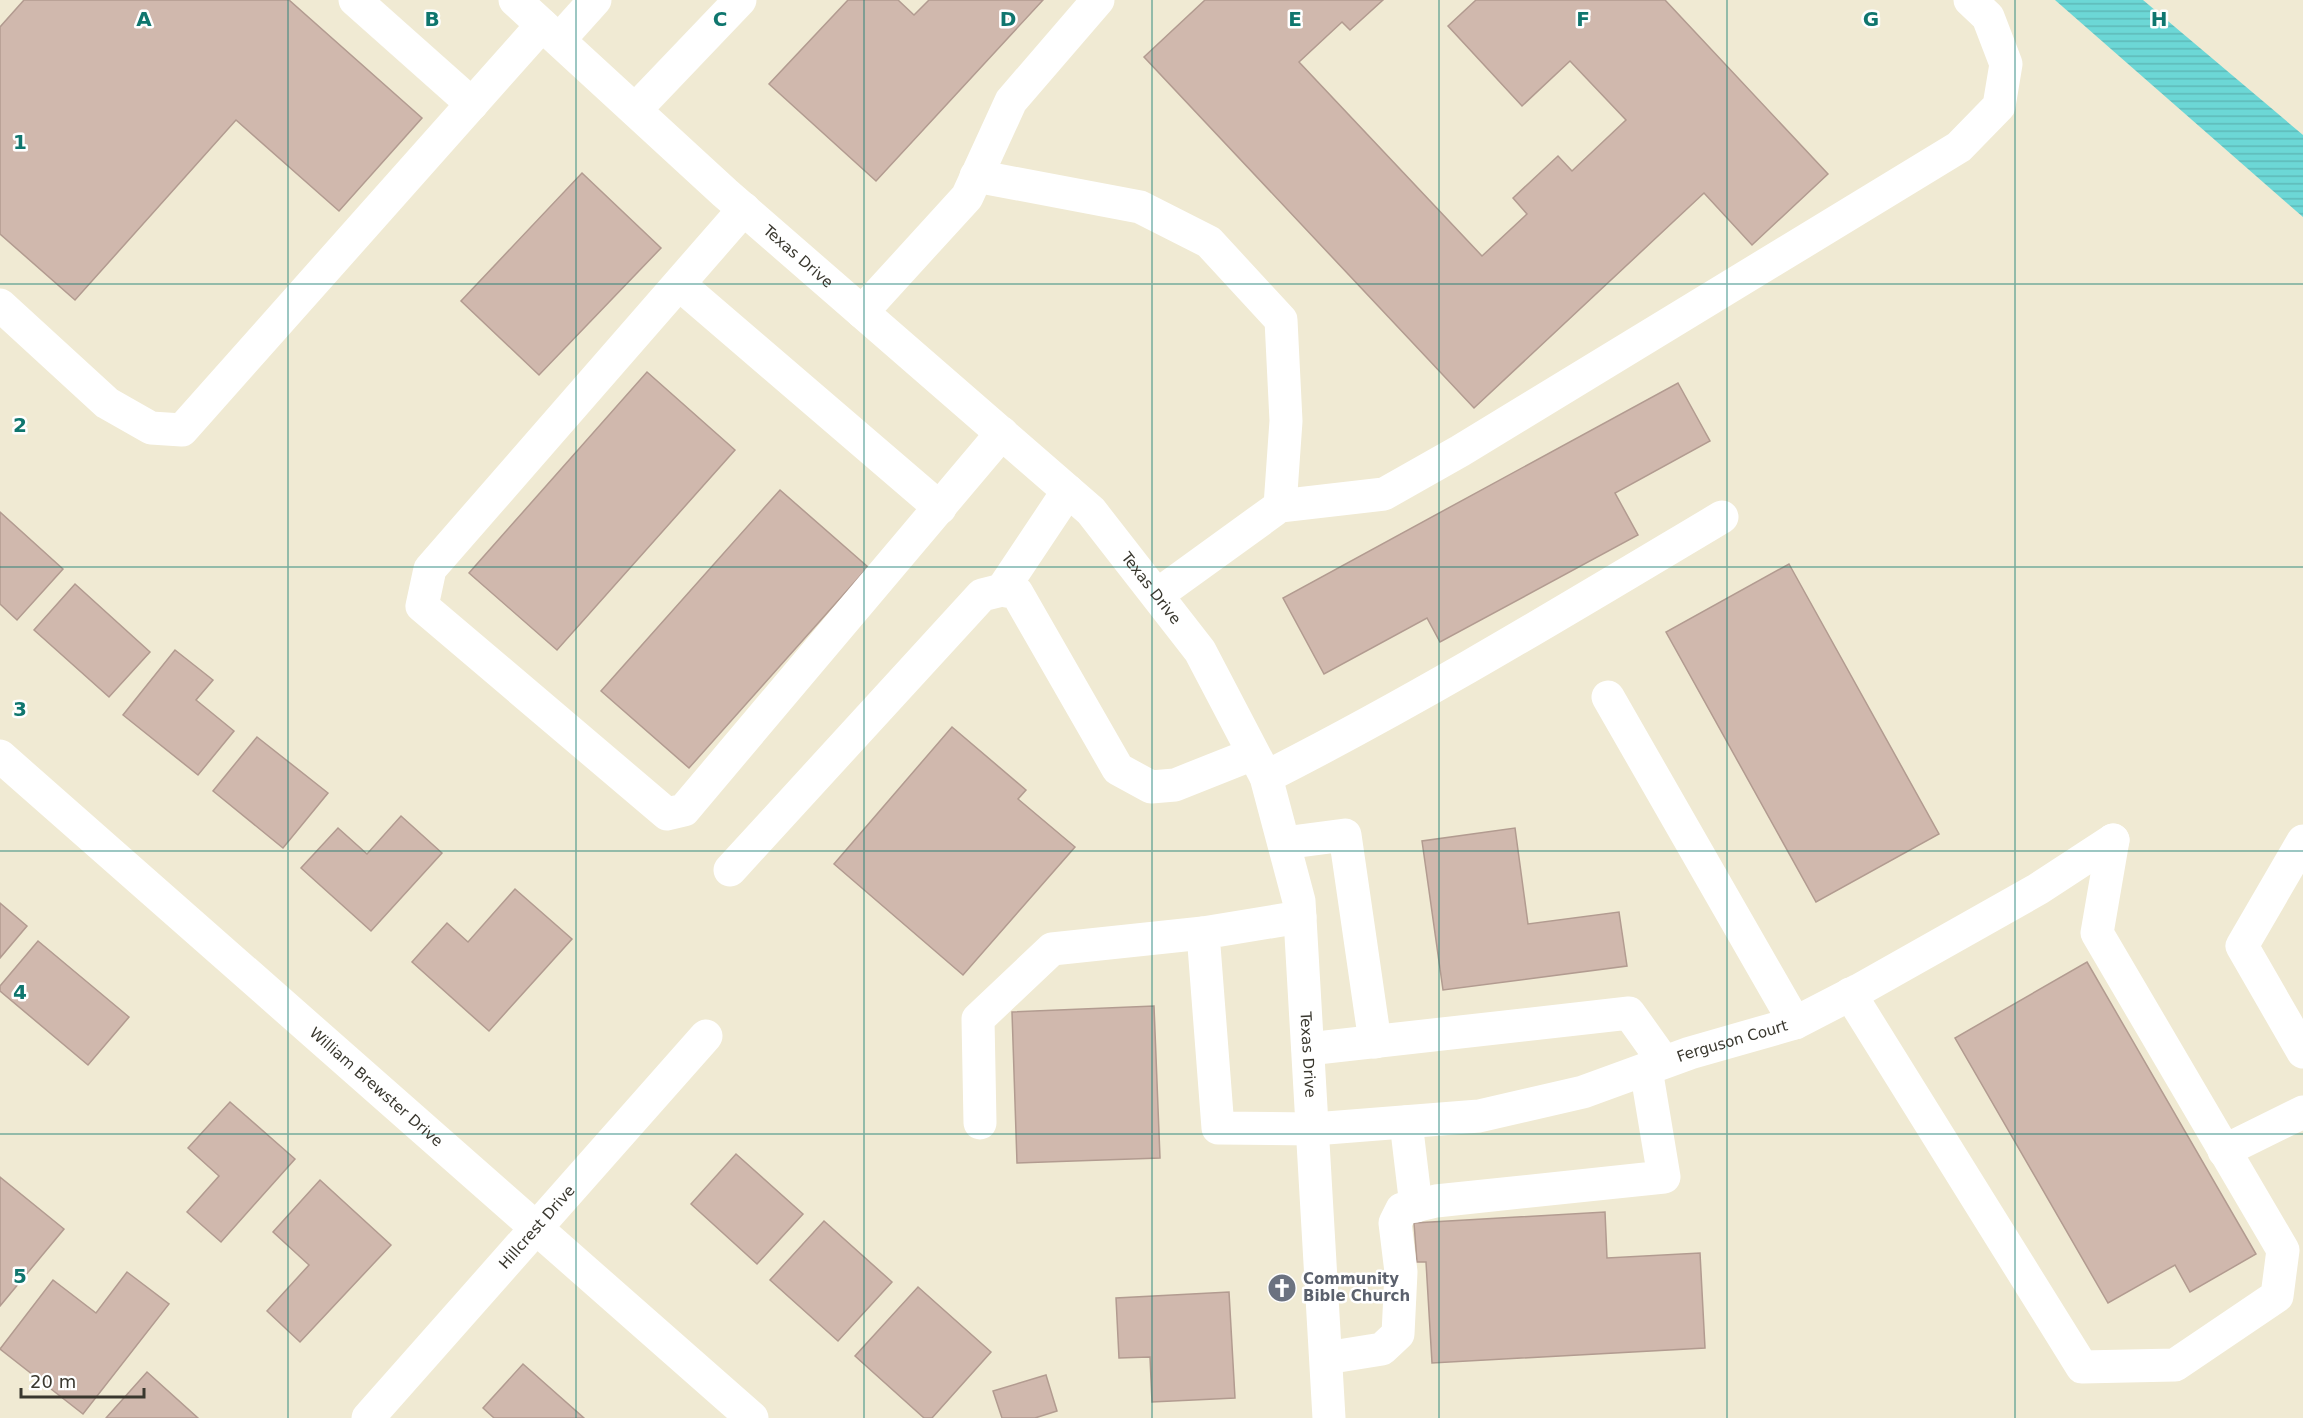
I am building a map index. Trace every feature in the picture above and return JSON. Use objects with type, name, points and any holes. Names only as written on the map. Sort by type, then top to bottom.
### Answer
[{"type":"street","points":[[355,0],[472,104]]},
{"type":"street","name":"Texas Drive","points":[[515,0],[744,209],[1091,511],[1200,651],[1260,766],[1299,901],[1314,1128],[1329,1418]]},
{"type":"street","points":[[0,305],[107,403],[151,428],[182,430],[472,104],[550,32],[595,0]]},
{"type":"street","points":[[635,110],[740,0]]},
{"type":"street","points":[[862,312],[967,197],[1011,101],[1098,0]]},
{"type":"street","points":[[1157,595],[1280,506],[1384,494],[1460,451],[1959,147],[1999,106],[2006,64],[1988,17],[1970,0]]},
{"type":"street","points":[[976,176],[1140,207],[1209,242],[1281,320],[1286,421],[1280,506]]},
{"type":"street","points":[[744,209],[430,569],[422,606],[667,814],[684,810],[1002,433]]},
{"type":"street","points":[[679,284],[940,507]]},
{"type":"street","points":[[1002,590],[1068,490]]},
{"type":"street","points":[[730,870],[982,595],[1002,590],[1017,593],[1119,769],[1151,787],[1175,785],[1260,766],[1348,735],[1518,639],[1722,517]]},
{"type":"street","points":[[1608,697],[1795,1023]]},
{"type":"street","name":"William Brewster Drive","points":[[0,756],[752,1418]]},
{"type":"street","points":[[1284,843],[1345,835],[1375,1042]]},
{"type":"street","name":"Ferguson Court","points":[[1203,933],[1218,1128],[1314,1128],[1479,1116],[1583,1092],[1655,1066],[1795,1023],[2038,889],[2113,840],[2097,933],[2224,1151]]},
{"type":"street","points":[[2303,841],[2242,946],[2303,1052]]},
{"type":"street","points":[[981,1123],[978,1019],[1052,948],[1203,933],[1300,917]]},
{"type":"street","points":[[1850,994],[2082,1367],[2175,1365],[2277,1296],[2283,1250],[2224,1151],[2303,1112]]},
{"type":"street","points":[[1308,1049],[1629,1013],[1655,1066],[1665,1177],[1436,1202],[1402,1209],[1395,1223],[1401,1272],[1398,1334],[1382,1349],[1326,1359]]},
{"type":"street","name":"Hillcrest Drive","points":[[368,1418],[706,1036]]},
{"type":"street","points":[[1406,1122],[1416,1206]]},
{"type":"water","points":[[2055,0],[2143,0],[2303,135],[2303,217]]},
{"type":"building","points":[[24,0],[289,0],[422,118],[339,211],[236,120],[75,300],[0,234],[0,27]]},
{"type":"building","points":[[848,0],[898,0],[914,15],[929,0],[1043,0],[876,181],[769,84]]},
{"type":"building","points":[[1205,0],[1383,0],[1350,30],[1342,22],[1299,62],[1482,256],[1527,214],[1513,198],[1558,156],[1572,171],[1626,120],[1570,61],[1522,106],[1448,26],[1476,0],[1665,0],[1828,174],[1752,245],[1704,193],[1474,408],[1144,57]]},
{"type":"building","points":[[582,173],[661,248],[539,375],[461,301]]},
{"type":"building","points":[[647,372],[735,450],[557,650],[469,573]]},
{"type":"building","points":[[1678,383],[1710,441],[1615,493],[1638,535],[1440,642],[1427,618],[1324,674],[1283,598]]},
{"type":"building","points":[[780,490],[868,567],[689,768],[601,691]]},
{"type":"building","points":[[0,512],[63,569],[17,620],[0,604]]},
{"type":"building","points":[[1789,564],[1939,834],[1816,902],[1666,632]]},
{"type":"building","points":[[75,584],[150,652],[109,697],[34,630]]},
{"type":"building","points":[[175,650],[213,680],[196,700],[234,731],[198,775],[123,715]]},
{"type":"building","points":[[952,727],[1026,790],[1018,799],[1075,847],[963,975],[834,864]]},
{"type":"building","points":[[257,737],[328,793],[283,848],[213,791]]},
{"type":"building","points":[[401,816],[442,853],[371,931],[301,868],[338,828],[367,854]]},
{"type":"building","points":[[1515,828],[1528,924],[1619,912],[1627,966],[1443,990],[1422,841]]},
{"type":"building","points":[[515,889],[572,939],[489,1031],[412,962],[447,923],[468,942]]},
{"type":"building","points":[[0,903],[27,926],[0,958]]},
{"type":"building","points":[[38,941],[129,1017],[88,1065],[0,991],[0,986]]},
{"type":"building","points":[[2087,962],[2256,1254],[2190,1292],[2175,1265],[2108,1303],[1955,1038]]},
{"type":"building","points":[[1154,1006],[1160,1158],[1017,1163],[1012,1012]]},
{"type":"building","points":[[230,1102],[295,1159],[221,1242],[187,1212],[219,1176],[188,1148]]},
{"type":"building","points":[[736,1154],[803,1214],[757,1264],[691,1204]]},
{"type":"building","points":[[0,1177],[64,1229],[0,1306]]},
{"type":"building","points":[[320,1180],[391,1245],[300,1342],[267,1311],[309,1265],[273,1232]]},
{"type":"building","points":[[1605,1212],[1607,1258],[1700,1253],[1705,1348],[1432,1363],[1426,1262],[1417,1262],[1414,1223]]},
{"type":"building","points":[[824,1221],[892,1282],[838,1341],[770,1280]]},
{"type":"building","points":[[127,1272],[169,1304],[83,1414],[0,1349],[53,1280],[96,1313]]},
{"type":"building","points":[[918,1287],[991,1352],[932,1418],[924,1418],[855,1356]]},
{"type":"building","points":[[1229,1292],[1235,1398],[1152,1402],[1150,1357],[1119,1358],[1116,1298]]},
{"type":"building","points":[[523,1364],[584,1418],[494,1418],[483,1408]]},
{"type":"building","points":[[147,1372],[198,1418],[106,1418]]},
{"type":"building","points":[[1046,1375],[1057,1411],[1035,1418],[1002,1418],[993,1391]]},
{"type":"place","name":"Community Bible Church","points":[[1282,1288]]}]
